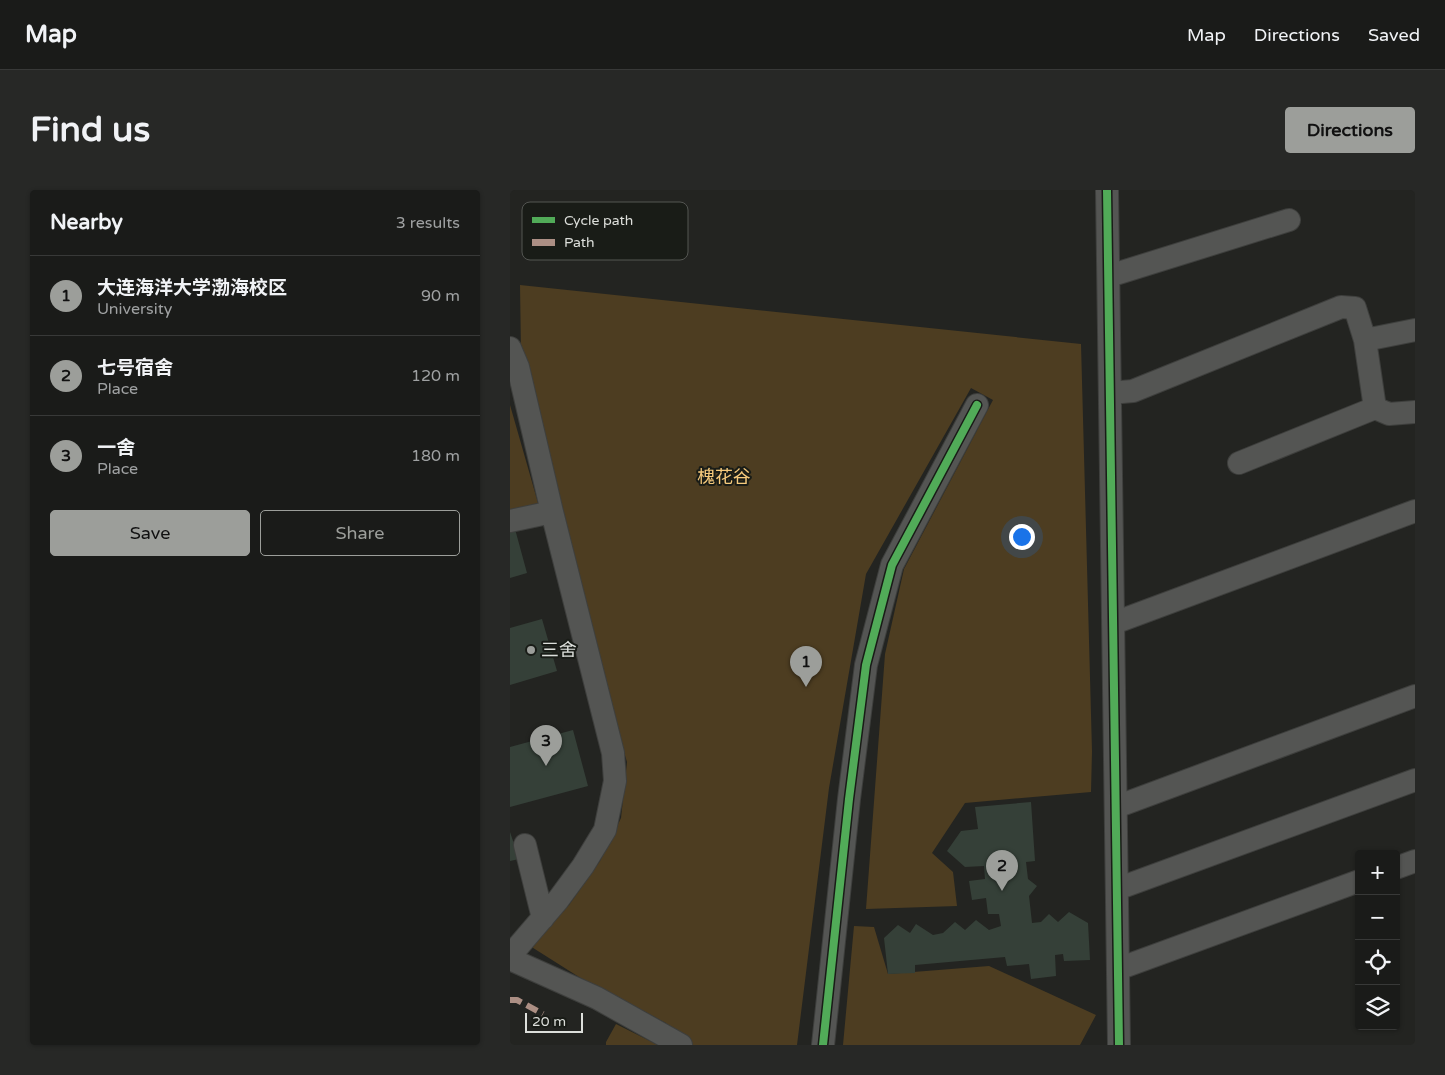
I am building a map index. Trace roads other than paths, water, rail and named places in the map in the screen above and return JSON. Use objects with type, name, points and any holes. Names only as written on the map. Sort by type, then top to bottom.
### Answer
[{"type":"street","points":[[1107,190],[1119,1045]]},
{"type":"street","points":[[1109,276],[1289,220]]},
{"type":"street","points":[[1110,393],[1133,391],[1341,307],[1355,308],[1365,340],[1375,408]]},
{"type":"street","points":[[1365,340],[1415,330]]},
{"type":"street","points":[[510,348],[518,367],[612,753],[615,781],[605,830],[583,866],[510,958],[597,998],[681,1045]]},
{"type":"street","points":[[823,1045],[846,818],[866,666],[892,565],[977,405]]},
{"type":"street","points":[[1238,463],[1375,408],[1389,414],[1415,412]]},
{"type":"street","points":[[1114,623],[1415,511]]},
{"type":"street","points":[[510,521],[552,512]]},
{"type":"street","points":[[1116,807],[1415,696]]},
{"type":"street","points":[[1117,889],[1415,780]]},
{"type":"street","points":[[525,845],[543,918]]},
{"type":"street","points":[[1400,867],[1415,861]]},
{"type":"street","points":[[1118,969],[1355,882]]},
{"type":"place","name":"三舍","points":[[531,650]]},
{"type":"place","name":"大连海洋大学渤海校区","points":[[806,687]]},
{"type":"place","name":"一舍","points":[[546,766]]},
{"type":"place","name":"七号宿舍","points":[[1002,891]]},
{"type":"park label","name":"槐花谷","points":[[724,477]]}]
